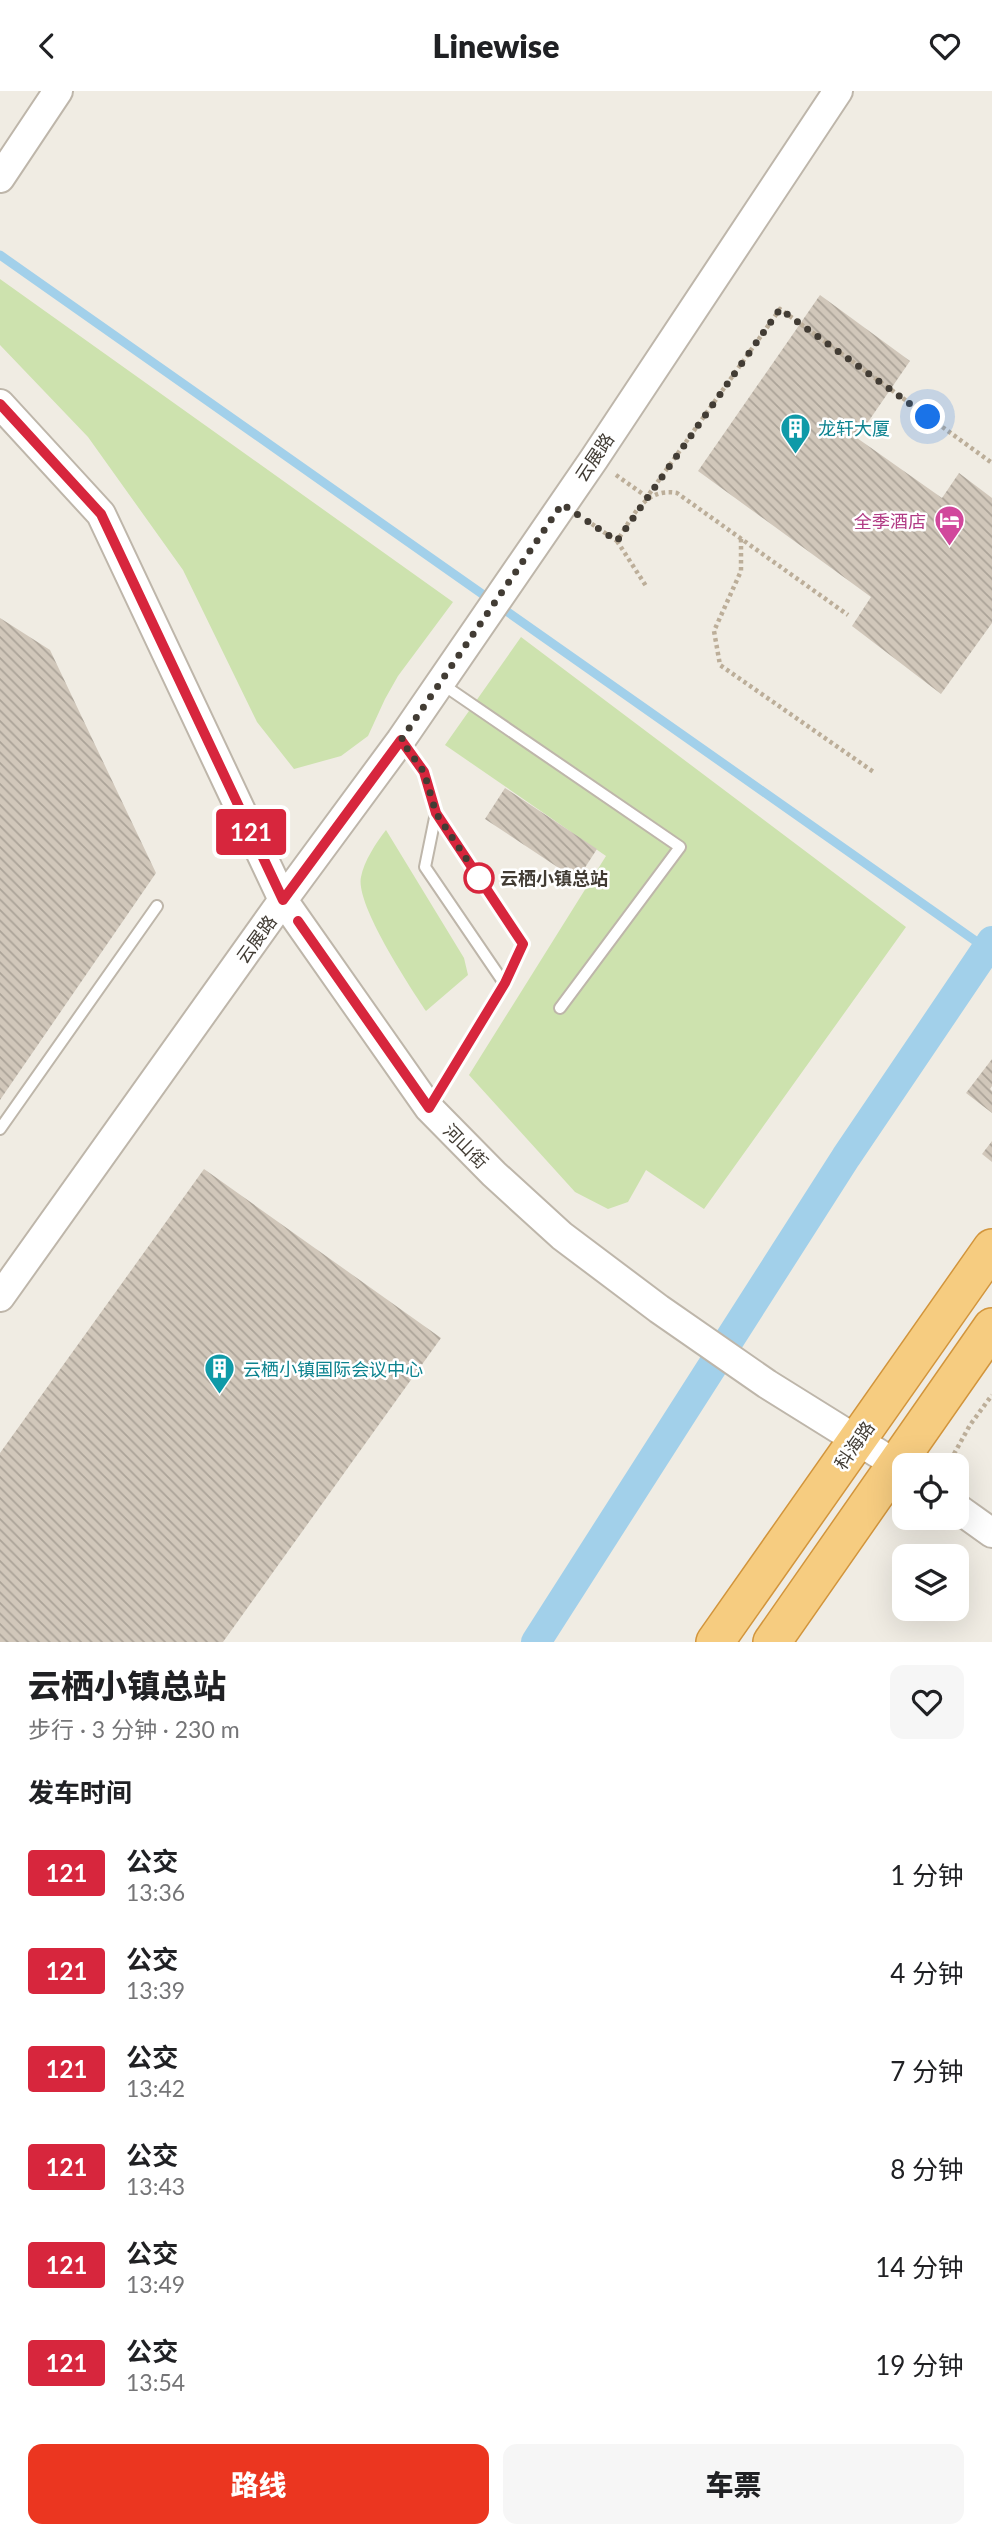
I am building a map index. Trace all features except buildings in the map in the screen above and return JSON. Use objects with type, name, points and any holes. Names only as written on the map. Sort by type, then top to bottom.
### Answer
[{"type":"highway","name":"科海路","points":[[715,1642],[992,1248]]},
{"type":"highway","points":[[910,1453],[992,1327]]},
{"type":"highway","points":[[772,1642],[892,1479]]},
{"type":"street","points":[[0,178],[58,91]]},
{"type":"street","name":"云展路","points":[[0,1297],[283,900],[401,740],[838,91]]},
{"type":"street","name":"河山街","points":[[0,404],[101,514],[283,900],[429,1108],[494,1174],[562,1236],[659,1309],[767,1384],[892,1461]]},
{"type":"street","points":[[969,1516],[992,1532]]},
{"type":"lane","points":[[440,683],[680,847],[560,1008]]},
{"type":"lane","points":[[401,740],[424,772],[436,813],[523,944],[505,983],[429,1108]]},
{"type":"lane","points":[[436,813],[425,867],[505,983]]},
{"type":"lane","points":[[0,1129],[157,907]]},
{"type":"path","points":[[617,541],[780,309],[992,463]]},
{"type":"path","points":[[637,490],[647,497]]},
{"type":"path","points":[[647,497],[665,491],[677,493],[848,615]]},
{"type":"path","points":[[562,504],[617,541],[646,586]]},
{"type":"path","points":[[741,538],[741,571],[714,631],[720,666],[875,773]]},
{"type":"path","points":[[955,1453],[992,1395]]},
{"type":"green space","points":[[0,279],[453,602],[398,676],[368,736],[341,756],[294,769],[257,722],[183,570],[88,437],[0,345]]},
{"type":"green space","points":[[521,637],[906,927],[704,1209],[646,1170],[628,1202],[608,1209],[575,1192],[469,1075],[606,856],[445,745]]},
{"type":"green space","points":[[386,830],[464,958],[468,975],[426,1011],[385,945],[361,890],[365,865]]},
{"type":"waterway","points":[[0,255],[987,949]]},
{"type":"waterway","points":[[536,1642],[846,1157],[992,941]]},
{"type":"bus line","name":"121","points":[[0,404],[101,514],[283,900],[401,740],[424,772],[436,813],[523,944],[505,983],[429,1108],[298,921]]},
{"type":"place","name":"龙轩大厦","points":[[795,455]]},
{"type":"place","name":"全季酒店","points":[[949,548]]},
{"type":"place","name":"云栖小镇总站","points":[[479,878]]},
{"type":"place","name":"云栖小镇国际会议中心","points":[[220,1396]]},
{"type":"route","points":[[479,878],[483,884],[436,813],[424,772],[401,740],[562,504],[617,541],[780,309],[928,417]]}]
